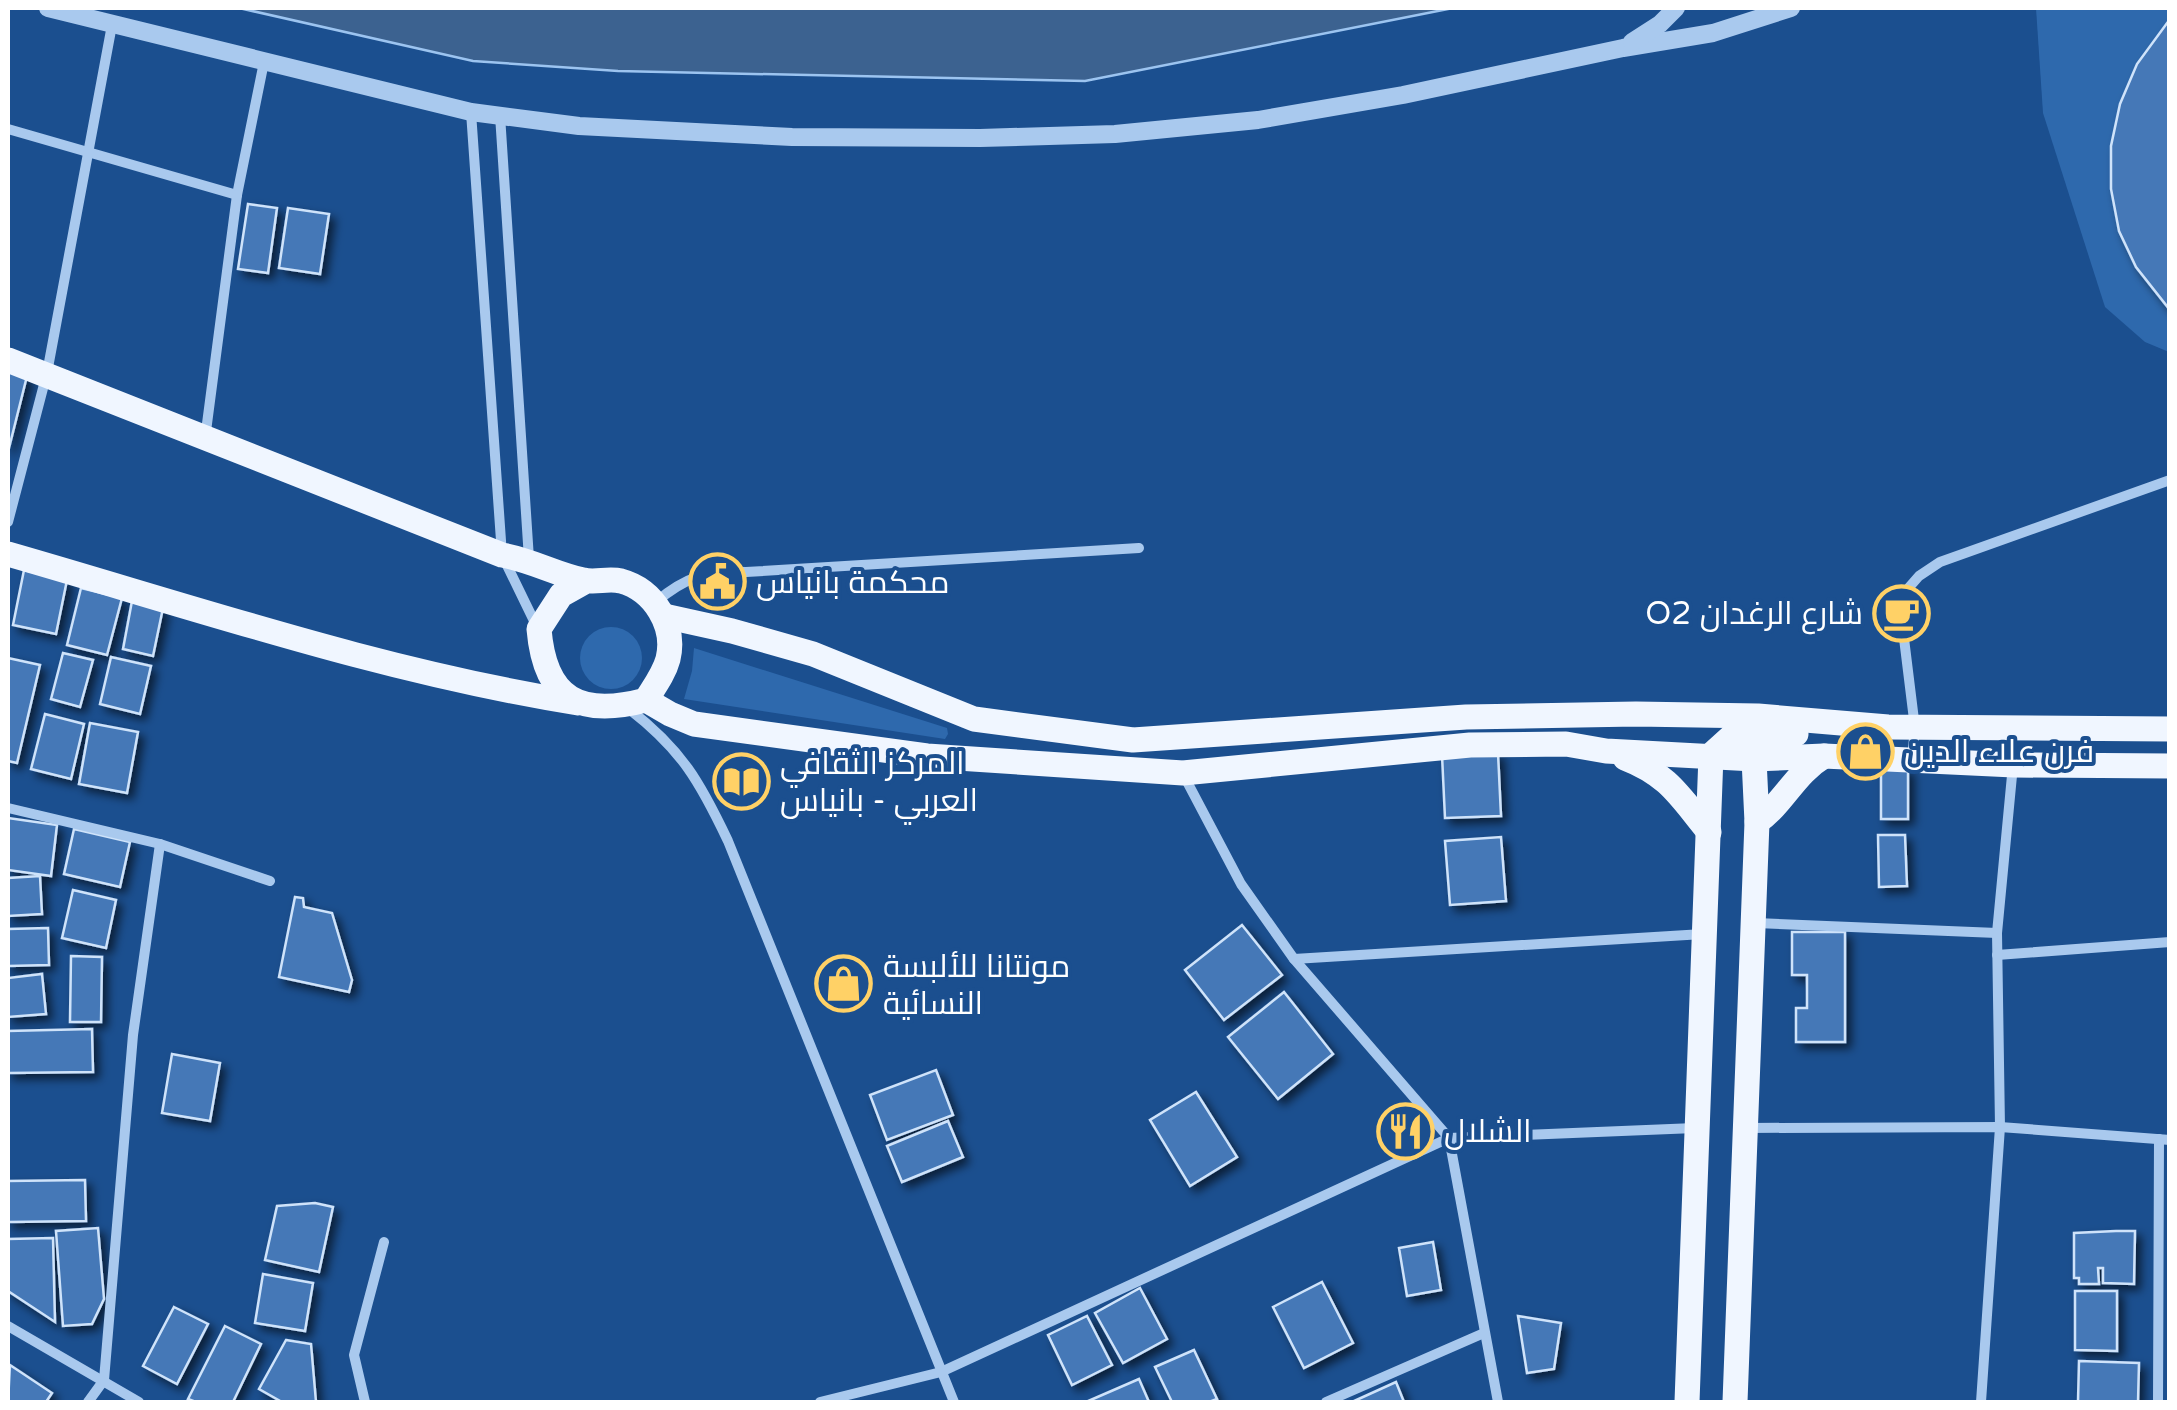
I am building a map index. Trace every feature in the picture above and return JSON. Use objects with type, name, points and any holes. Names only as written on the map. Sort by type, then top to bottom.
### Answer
[{"type":"main road","points":[[8,360],[502,555],[529,560],[586,581]]},
{"type":"main road","points":[[8,554],[412,671],[506,692],[603,709],[635,703],[694,724],[927,756],[1183,773],[1470,745],[1566,744],[1606,751],[1754,758],[1824,756],[2170,766]]},
{"type":"main road","points":[[582,704],[562,693],[548,676],[538,629],[561,595],[586,581],[606,579],[626,582],[659,609],[813,654],[974,719],[1132,740],[1466,717],[1636,714],[1758,716],[1916,728],[2170,730]]},
{"type":"main road","points":[[635,703],[668,659],[669,637],[659,609]]},
{"type":"main road","points":[[1636,714],[1664,727],[1732,736],[1863,737],[1888,727]]},
{"type":"main road","points":[[974,719],[974,758]]},
{"type":"main road","points":[[1687,1402],[1711,755],[1732,736]]},
{"type":"main road","points":[[1732,736],[1754,758],[1757,822],[1735,1402]]},
{"type":"main road","points":[[1606,751],[1665,778],[1709,832]]},
{"type":"main road","points":[[1757,822],[1804,768],[1824,756]]},
{"type":"street","points":[[48,8],[471,112],[580,126],[792,137],[980,138],[1115,134],[1258,120],[1713,33],[1791,8]]},
{"type":"street","points":[[1623,48],[1660,24],[1676,8]]},
{"type":"street","points":[[8,522],[48,373],[112,25]]},
{"type":"street","points":[[205,440],[237,195],[264,62]]},
{"type":"street","points":[[471,112],[502,555],[538,629]]},
{"type":"street","points":[[500,115],[529,560]]},
{"type":"street","points":[[8,130],[237,195]]},
{"type":"street","points":[[1912,759],[1916,728],[1901,614],[1905,592],[1919,576],[1940,562],[2170,480]]},
{"type":"street","points":[[659,609],[677,583],[717,571],[1139,548]]},
{"type":"street","points":[[635,703],[699,781],[714,811],[954,1402]]},
{"type":"street","points":[[1980,1402],[2000,1127],[1998,933],[2014,764]]},
{"type":"street","points":[[1183,773],[1241,884],[1294,958],[1450,1138],[1498,1402]]},
{"type":"street","points":[[8,808],[160,844],[270,881]]},
{"type":"street","points":[[88,1402],[104,1380],[134,1035],[160,844]]},
{"type":"street","points":[[1755,923],[1998,933]]},
{"type":"street","points":[[1294,958],[1704,934]]},
{"type":"street","points":[[1997,955],[2170,942]]},
{"type":"street","points":[[1746,1128],[2000,1127],[2164,1139],[2165,1318],[2158,1402]]},
{"type":"street","points":[[820,1402],[941,1372],[1450,1138],[1696,1128]]},
{"type":"street","points":[[364,1402],[354,1355],[384,1242]]},
{"type":"street","points":[[8,1326],[138,1402]]},
{"type":"street","points":[[1326,1402],[1484,1333]]},
{"type":"shaded area","points":[[239,8],[1453,8],[1085,81],[618,71],[473,61]]},
{"type":"shaded area","points":[[2036,8],[2169,8],[2169,352],[2145,342],[2105,307],[2043,113]]},
{"type":"shaded area","points":[[611,627],[633,636],[642,658],[633,680],[611,689],[589,680],[580,658],[589,636]]},
{"type":"shaded area","points":[[694,648],[947,728],[948,734],[945,739],[684,699]]},
{"type":"building","points":[[2170,19],[2170,310],[2136,267],[2119,231],[2111,189],[2111,146],[2120,104],[2137,64]]},
{"type":"building","points":[[248,204],[277,208],[268,273],[238,269]]},
{"type":"building","points":[[288,208],[329,214],[320,274],[279,268]]},
{"type":"building","points":[[8,372],[27,376],[9,448],[8,448]]},
{"type":"building","points":[[24,570],[67,580],[56,634],[13,625]]},
{"type":"building","points":[[81,588],[122,598],[107,655],[67,645]]},
{"type":"building","points":[[132,601],[163,608],[153,656],[123,649]]},
{"type":"building","points":[[63,653],[93,660],[80,707],[51,699]]},
{"type":"building","points":[[111,657],[151,666],[140,714],[100,704]]},
{"type":"building","points":[[8,658],[40,665],[17,763],[8,761]]},
{"type":"building","points":[[45,714],[84,724],[71,779],[31,769]]},
{"type":"building","points":[[90,723],[138,732],[127,793],[79,784]]},
{"type":"building","points":[[1498,753],[1501,816],[1445,818],[1442,755]]},
{"type":"building","points":[[1881,769],[1908,769],[1908,819],[1881,819]]},
{"type":"building","points":[[8,818],[57,825],[51,876],[8,870]]},
{"type":"building","points":[[74,829],[130,842],[120,887],[64,874]]},
{"type":"building","points":[[1878,835],[1905,835],[1907,886],[1879,887]]},
{"type":"building","points":[[1501,837],[1506,901],[1450,905],[1445,841]]},
{"type":"building","points":[[40,876],[42,914],[8,916],[8,878]]},
{"type":"building","points":[[73,890],[116,900],[106,948],[62,938]]},
{"type":"building","points":[[295,897],[303,898],[304,907],[332,913],[352,980],[349,992],[279,977]]},
{"type":"building","points":[[1242,925],[1282,975],[1224,1020],[1185,970]]},
{"type":"building","points":[[48,928],[49,965],[8,966],[8,929]]},
{"type":"building","points":[[1792,932],[1845,932],[1845,1042],[1796,1042],[1796,1008],[1807,1008],[1807,975],[1792,975]]},
{"type":"building","points":[[71,956],[102,957],[101,1022],[70,1022]]},
{"type":"building","points":[[42,974],[46,1014],[8,1017],[8,978]]},
{"type":"building","points":[[1284,992],[1333,1054],[1278,1099],[1228,1037]]},
{"type":"building","points":[[92,1029],[93,1072],[8,1073],[8,1031]]},
{"type":"building","points":[[172,1054],[220,1063],[210,1121],[162,1113]]},
{"type":"building","points":[[936,1070],[953,1115],[887,1140],[870,1095]]},
{"type":"building","points":[[1196,1092],[1237,1157],[1190,1186],[1150,1120]]},
{"type":"building","points":[[948,1121],[963,1157],[902,1182],[887,1146]]},
{"type":"building","points":[[85,1180],[86,1221],[8,1222],[8,1181]]},
{"type":"building","points":[[315,1203],[333,1207],[319,1272],[265,1260],[277,1206]]},
{"type":"building","points":[[98,1228],[104,1299],[92,1324],[63,1326],[56,1231]]},
{"type":"building","points":[[2135,1231],[2134,1284],[2103,1283],[2103,1268],[2098,1268],[2099,1284],[2079,1284],[2079,1278],[2074,1278],[2074,1233]]},
{"type":"building","points":[[53,1238],[55,1322],[8,1291],[8,1239]]},
{"type":"building","points":[[1433,1242],[1441,1290],[1407,1296],[1399,1248]]},
{"type":"building","points":[[263,1274],[313,1283],[305,1331],[255,1323]]},
{"type":"building","points":[[1322,1282],[1353,1343],[1304,1368],[1273,1307]]},
{"type":"building","points":[[1140,1288],[1167,1339],[1123,1363],[1095,1313]]},
{"type":"building","points":[[2075,1291],[2117,1291],[2117,1351],[2075,1350]]},
{"type":"building","points":[[174,1307],[208,1324],[177,1384],[143,1366]]},
{"type":"building","points":[[1087,1316],[1112,1365],[1072,1385],[1048,1335]]},
{"type":"building","points":[[1518,1316],[1561,1323],[1554,1369],[1527,1373]]},
{"type":"building","points":[[225,1326],[261,1344],[233,1402],[188,1399]]},
{"type":"building","points":[[286,1340],[311,1344],[316,1402],[282,1402],[259,1389]]},
{"type":"building","points":[[1194,1350],[1217,1399],[1172,1402],[1155,1367]]},
{"type":"building","points":[[2079,1361],[2139,1363],[2138,1402],[2078,1402]]},
{"type":"building","points":[[10,1365],[52,1393],[46,1402],[8,1402]]},
{"type":"building","points":[[1139,1379],[1149,1402],[1086,1402]]},
{"type":"building","points":[[1396,1382],[1404,1402],[1352,1402]]},
{"type":"place","name":"محكمة بانياس","points":[[717,582]]},
{"type":"place","name":"O2 شارع الرغدان","points":[[1902,613]]},
{"type":"place","name":"فرن علاء الدين","points":[[1865,751]]},
{"type":"place","name":"المركز الثقافي العربي - بانياس","points":[[741,781]]},
{"type":"place","name":"مونتانا للألبسة النسائية","points":[[844,984]]},
{"type":"place","name":"الشلال","points":[[1405,1131]]}]
